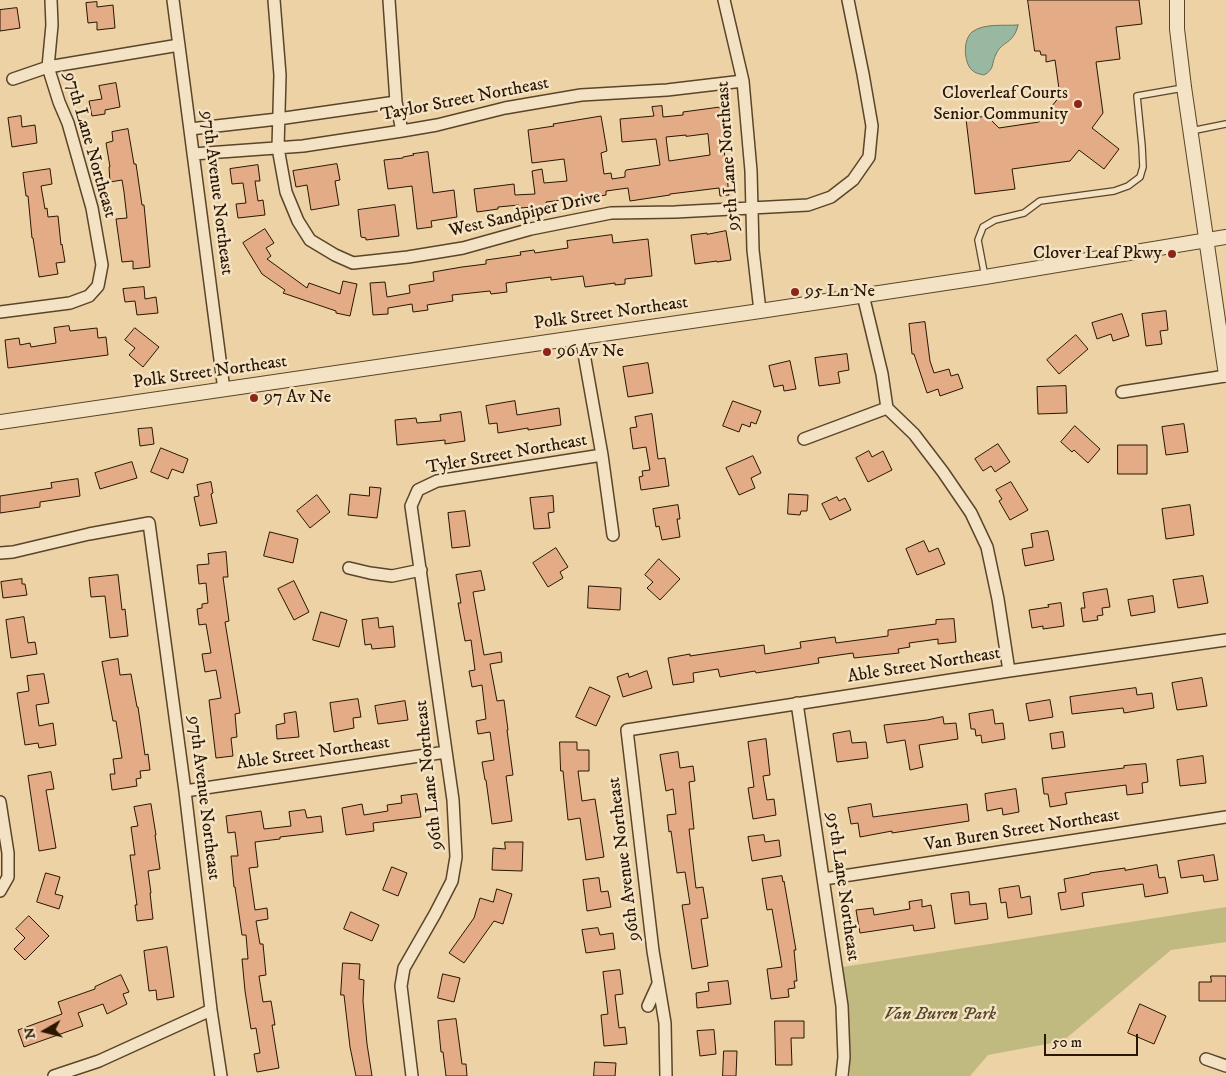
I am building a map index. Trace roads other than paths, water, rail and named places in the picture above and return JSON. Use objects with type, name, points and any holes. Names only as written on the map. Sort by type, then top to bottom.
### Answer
[{"type":"street","name":"97th Lane Northeast","points":[[0,312],[70,303],[89,296],[98,286],[102,265],[92,208],[68,123],[48,67],[52,25],[51,0]]},
{"type":"street","name":"97th Avenue Northeast","points":[[173,0],[224,390]]},
{"type":"street","points":[[274,0],[280,75],[278,148]]},
{"type":"street","points":[[389,0],[396,102],[402,131]]},
{"type":"street","name":"95th Lane Northeast","points":[[724,0],[743,81],[751,171],[753,250],[760,310]]},
{"type":"street","name":"West Sandpiper Drive","points":[[278,148],[286,192],[298,221],[310,240],[353,263],[408,257],[462,248],[531,229],[611,213],[674,212],[808,205],[831,197],[853,180],[869,157],[872,126],[848,0]]},
{"type":"street","points":[[1122,392],[1226,376],[1184,87],[1177,29],[1177,0]]},
{"type":"street","points":[[13,79],[48,67],[179,45]]},
{"type":"street","name":"Taylor Street Northeast","points":[[193,154],[303,146],[438,126],[506,108],[581,95],[667,90],[743,81]]},
{"type":"street","name":"Taylor Street Northeast","points":[[190,129],[278,119],[396,102]]},
{"type":"street","name":"Polk Street Northeast","points":[[0,422],[863,295],[1226,237]]},
{"type":"street","points":[[863,295],[882,374],[887,408],[914,434],[943,472],[971,513],[987,547],[998,599],[1009,671]]},
{"type":"street","points":[[581,337],[602,455],[613,535]]},
{"type":"street","points":[[804,439],[887,408]]},
{"type":"street","name":"Tyler Street Northeast","points":[[418,490],[437,481],[602,455]]},
{"type":"street","name":"96th Lane Northeast","points":[[412,1076],[401,986],[404,968],[452,881],[456,857],[453,800],[412,506],[418,490]]},
{"type":"street","name":"97th Avenue Northeast","points":[[0,553],[13,552],[88,534],[150,524],[221,1076]]},
{"type":"street","points":[[349,568],[392,576],[421,570]]},
{"type":"street","name":"Able Street Northeast","points":[[627,730],[1009,671],[1226,640]]},
{"type":"street","name":"95th Lane Northeast","points":[[797,703],[842,1006],[844,1057],[842,1076]]},
{"type":"street","name":"96th Avenue Northeast","points":[[627,730],[653,951],[665,1023],[666,1076]]},
{"type":"street","name":"Able Street Northeast","points":[[184,791],[446,752]]},
{"type":"street","points":[[0,802],[8,853],[8,877],[0,891]]},
{"type":"street","name":"Van Buren Street Northeast","points":[[824,879],[1226,817]]},
{"type":"street","points":[[648,1006],[658,984]]},
{"type":"street","points":[[54,1076],[99,1061],[211,1010]]},
{"type":"street","points":[[1206,1059],[1226,1066]]},
{"type":"lane","points":[[985,276],[978,240],[983,227],[995,220],[1024,214],[1040,201],[1114,191],[1128,186],[1140,176],[1143,168],[1137,96],[1184,87]]},
{"type":"lane","points":[[1191,130],[1226,124]]},
{"type":"place","name":"Cloverleaf Courts Senior Community","points":[[1078,104]]},
{"type":"place","name":"Clover Leaf Pkwy","points":[[1172,254]]},
{"type":"place","name":"95 Ln Ne","points":[[795,292]]},
{"type":"place","name":"96 Av Ne","points":[[547,352]]},
{"type":"place","name":"97 Av Ne","points":[[254,398]]},
{"type":"park label","name":"Van Buren Park","points":[[940,1015]]}]
